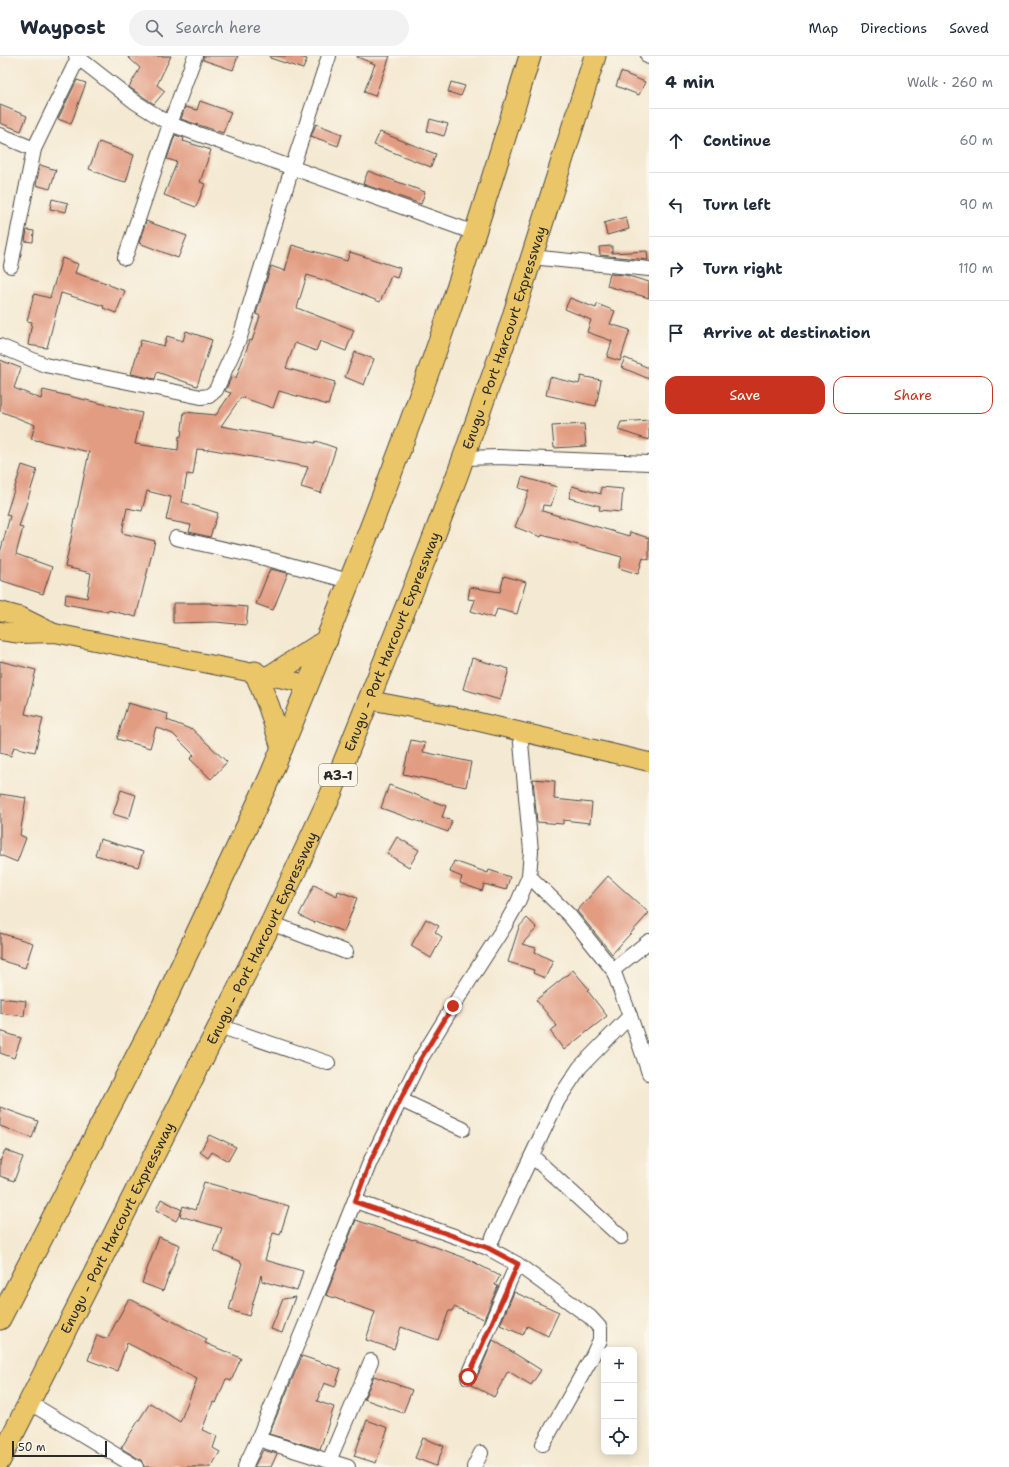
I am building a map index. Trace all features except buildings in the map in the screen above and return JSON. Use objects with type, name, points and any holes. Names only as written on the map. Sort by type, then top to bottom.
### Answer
[{"type":"highway","points":[[0,1319],[163,1005],[282,748],[327,640],[414,413],[475,233],[530,56]]},
{"type":"highway","name":"Enugu - Port Harcourt Expressway","points":[[0,1460],[271,923],[331,794],[428,552],[463,458],[532,257],[595,56]]},
{"type":"highway","points":[[282,748],[269,707],[263,674],[327,640]]},
{"type":"main road","points":[[0,611],[22,617],[55,633]]},
{"type":"main road","points":[[0,631],[20,634],[55,633],[308,684]]},
{"type":"main road","points":[[369,700],[458,717],[649,762]]},
{"type":"street","points":[[125,258],[170,124],[195,56]]},
{"type":"street","points":[[0,346],[45,365],[201,397],[210,396],[216,390],[240,336],[292,168],[329,56]]},
{"type":"street","points":[[11,266],[34,149],[77,57],[135,102],[170,124],[475,233]]},
{"type":"street","points":[[0,135],[34,149]]},
{"type":"street","points":[[532,257],[649,269]]},
{"type":"street","points":[[463,458],[499,457],[649,463]]},
{"type":"street","points":[[176,538],[264,558],[350,581]]},
{"type":"street","points":[[245,1467],[258,1439],[370,1162],[420,1060],[504,927],[518,902],[529,876],[531,851],[520,732]]},
{"type":"street","points":[[529,876],[569,915],[613,970],[649,1073]]},
{"type":"street","points":[[271,923],[346,952]]},
{"type":"street","points":[[613,970],[649,941]]},
{"type":"street","points":[[488,1248],[558,1100],[580,1067],[630,1016]]},
{"type":"street","points":[[219,1026],[328,1063]]},
{"type":"street","points":[[401,1100],[463,1129]]},
{"type":"street","points":[[532,1156],[621,1237]]},
{"type":"street","points":[[355,1202],[488,1248],[518,1264],[590,1317],[600,1328],[600,1340],[592,1357],[543,1444]]},
{"type":"street","points":[[468,1377],[518,1264]]},
{"type":"street","points":[[329,1461],[371,1361]]},
{"type":"street","points":[[30,1403],[136,1467]]},
{"type":"street","points":[[258,1439],[348,1467]]},
{"type":"street","points":[[474,1467],[481,1453]]},
{"type":"route","points":[[453,1006],[420,1060],[370,1162],[355,1202],[488,1248],[518,1264],[468,1377]]}]
